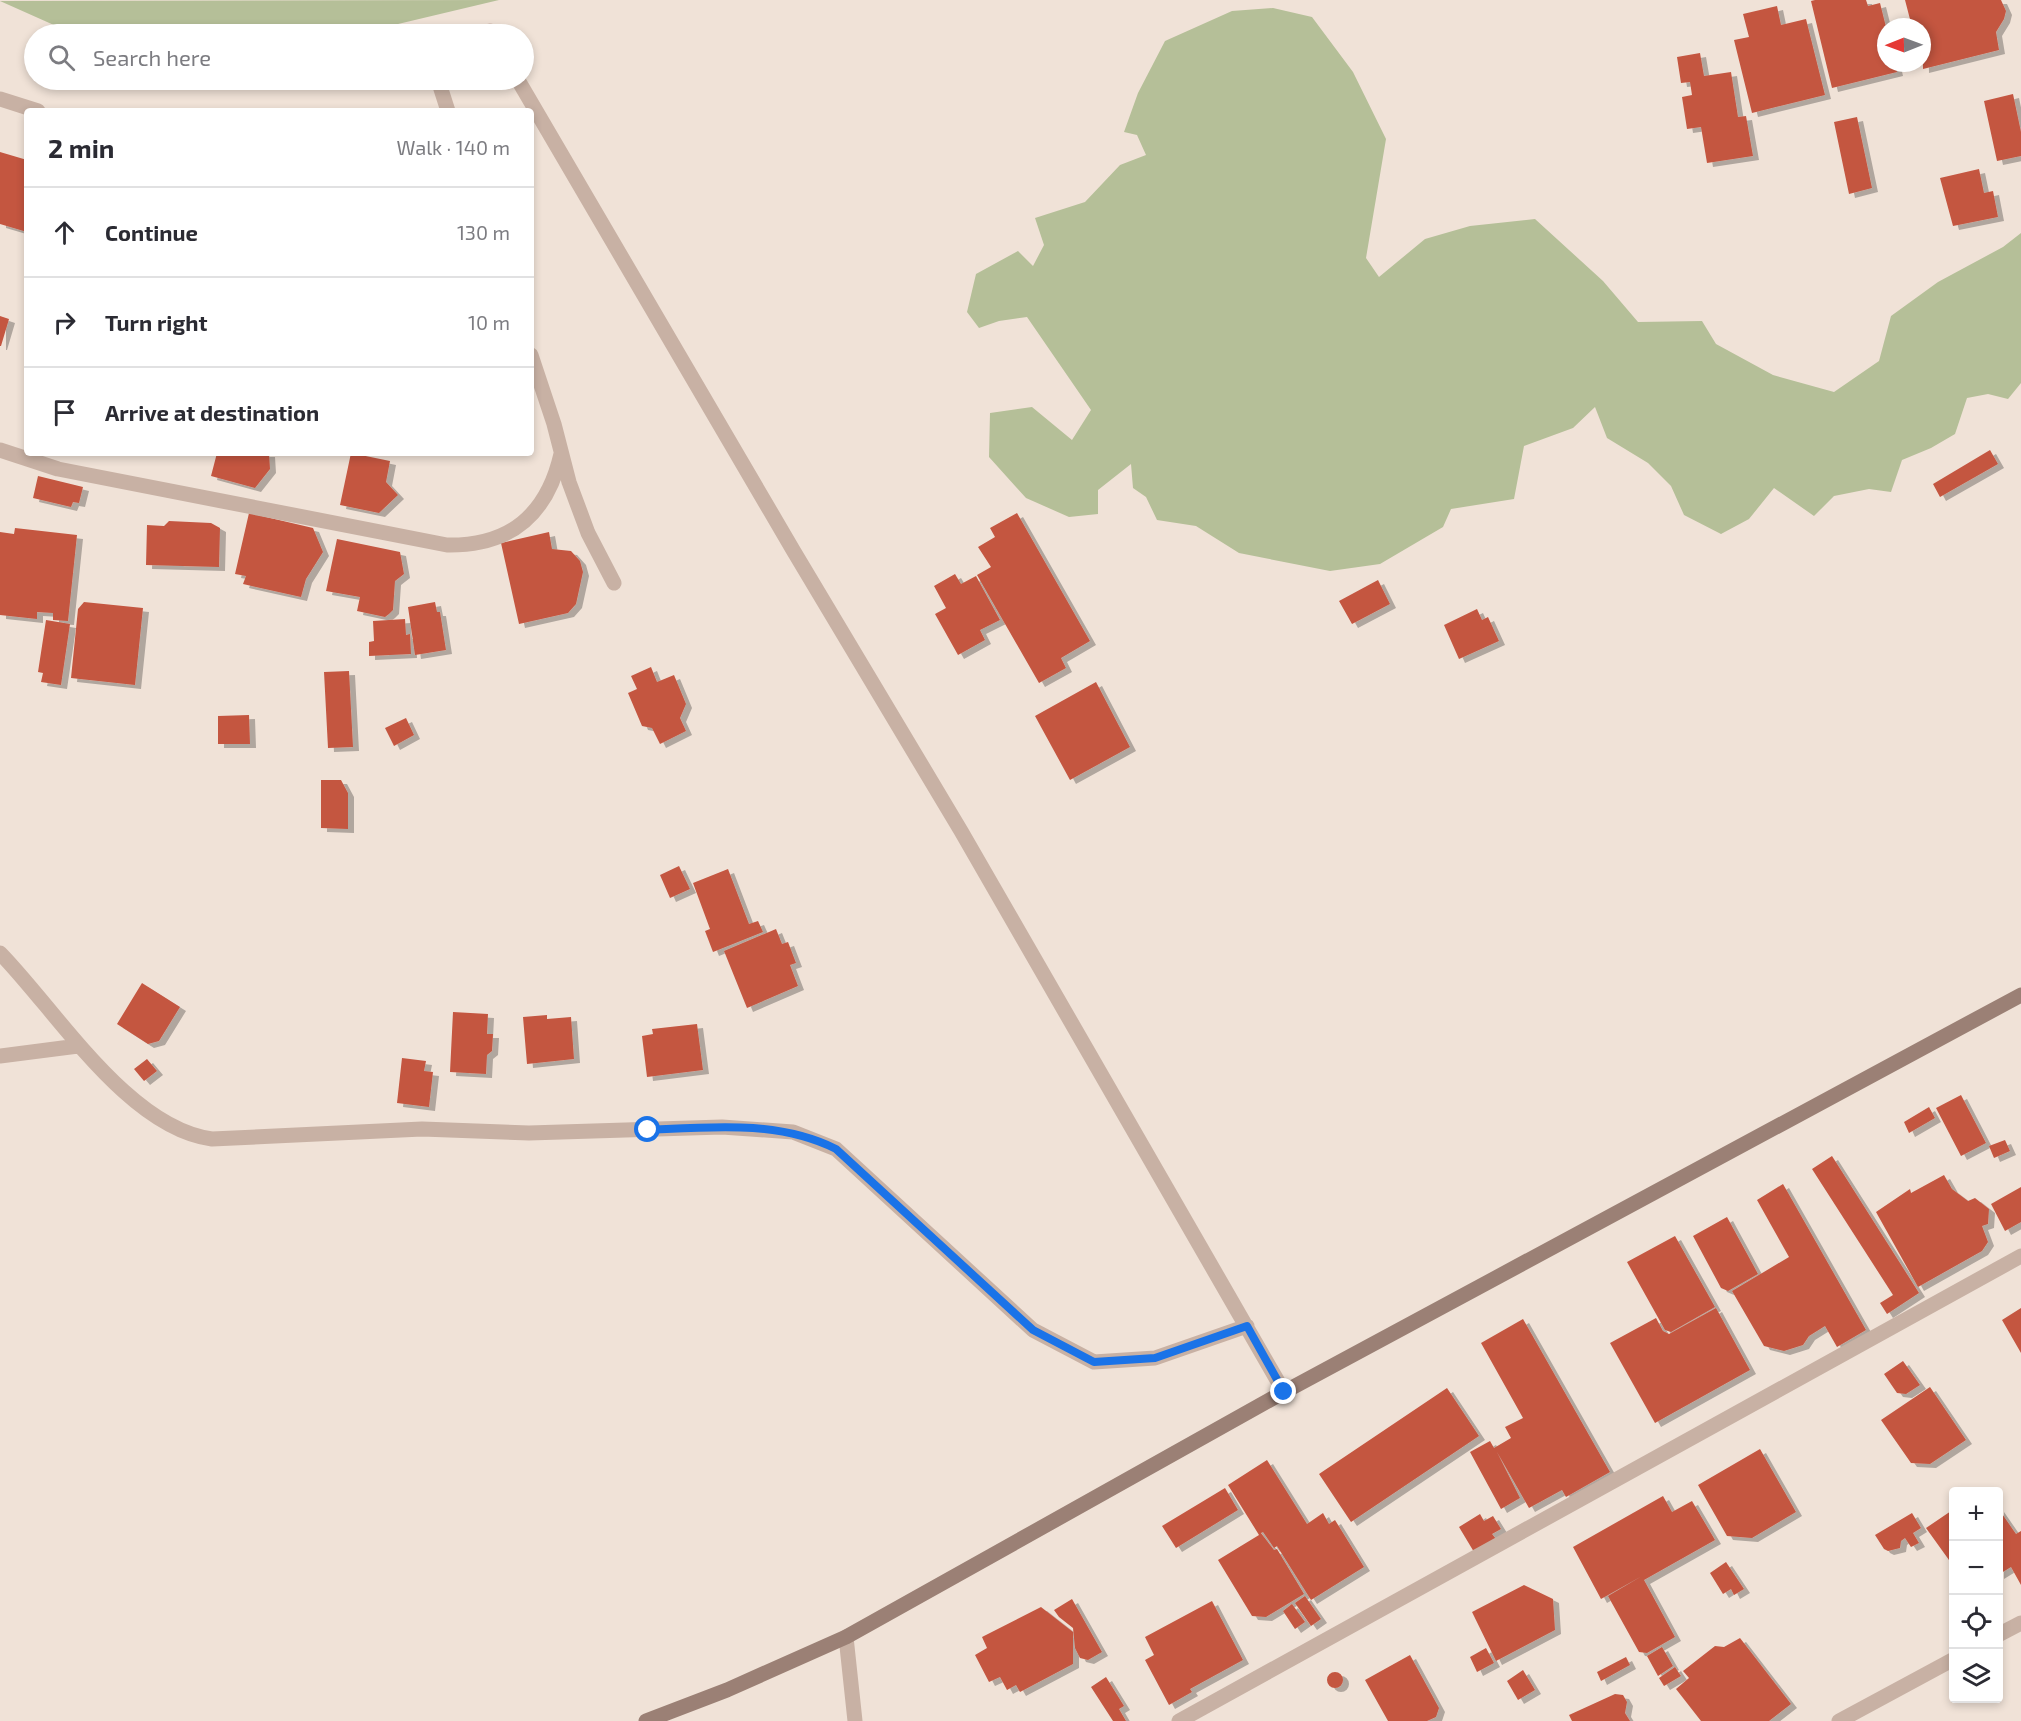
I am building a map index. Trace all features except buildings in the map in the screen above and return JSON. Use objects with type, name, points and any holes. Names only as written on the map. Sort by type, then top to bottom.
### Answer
[{"type":"main road","points":[[646,1721],[727,1690],[846,1637],[1284,1392],[2021,995]]},
{"type":"street","points":[[441,90],[447,108]]},
{"type":"street","points":[[524,90],[793,550],[961,831],[1284,1392]]},
{"type":"street","points":[[0,99],[28,108]]},
{"type":"street","points":[[534,365],[568,483],[588,533],[614,583]]},
{"type":"street","points":[[0,450],[58,469],[375,533],[447,545],[467,545],[507,533],[528,521],[556,478],[561,454]]},
{"type":"street","points":[[0,953],[78,1046],[145,1109],[191,1136],[212,1139],[422,1129],[529,1133],[722,1127],[793,1132],[836,1149],[1033,1330],[1094,1362],[1155,1358],[1247,1326]]},
{"type":"street","points":[[0,1056],[78,1046]]},
{"type":"street","points":[[1179,1721],[2021,1257]]},
{"type":"street","points":[[2003,1632],[2021,1623]]},
{"type":"street","points":[[846,1637],[855,1721]]},
{"type":"street","points":[[1839,1721],[1949,1661]]},
{"type":"green space","points":[[499,0],[398,24],[52,24],[0,1]]},
{"type":"green space","points":[[1273,8],[1312,17],[1353,72],[1386,139],[1366,258],[1379,277],[1425,239],[1470,226],[1535,219],[1603,281],[1638,322],[1702,321],[1716,344],[1773,375],[1834,392],[1879,361],[1891,316],[1938,282],[2003,247],[2021,233],[2021,383],[2008,399],[1988,394],[1967,398],[1955,434],[1931,448],[1902,460],[1891,492],[1869,489],[1834,496],[1814,516],[1774,488],[1749,519],[1721,534],[1684,515],[1671,486],[1648,463],[1607,438],[1595,407],[1573,428],[1524,446],[1514,499],[1451,509],[1443,527],[1380,564],[1330,571],[1239,553],[1196,526],[1157,520],[1146,497],[1133,488],[1131,464],[1098,490],[1098,514],[1069,517],[1026,498],[989,457],[990,413],[1032,407],[1072,440],[1091,410],[1027,317],[999,321],[979,328],[967,312],[976,274],[1018,251],[1033,266],[1044,245],[1035,218],[1085,202],[1120,165],[1146,155],[1137,135],[1124,132],[1138,93],[1165,41],[1232,11]]},
{"type":"route","points":[[648,1130],[722,1127],[793,1132],[817,1140],[836,1149],[1033,1330],[1094,1362],[1155,1358],[1247,1326],[1284,1392]]}]
